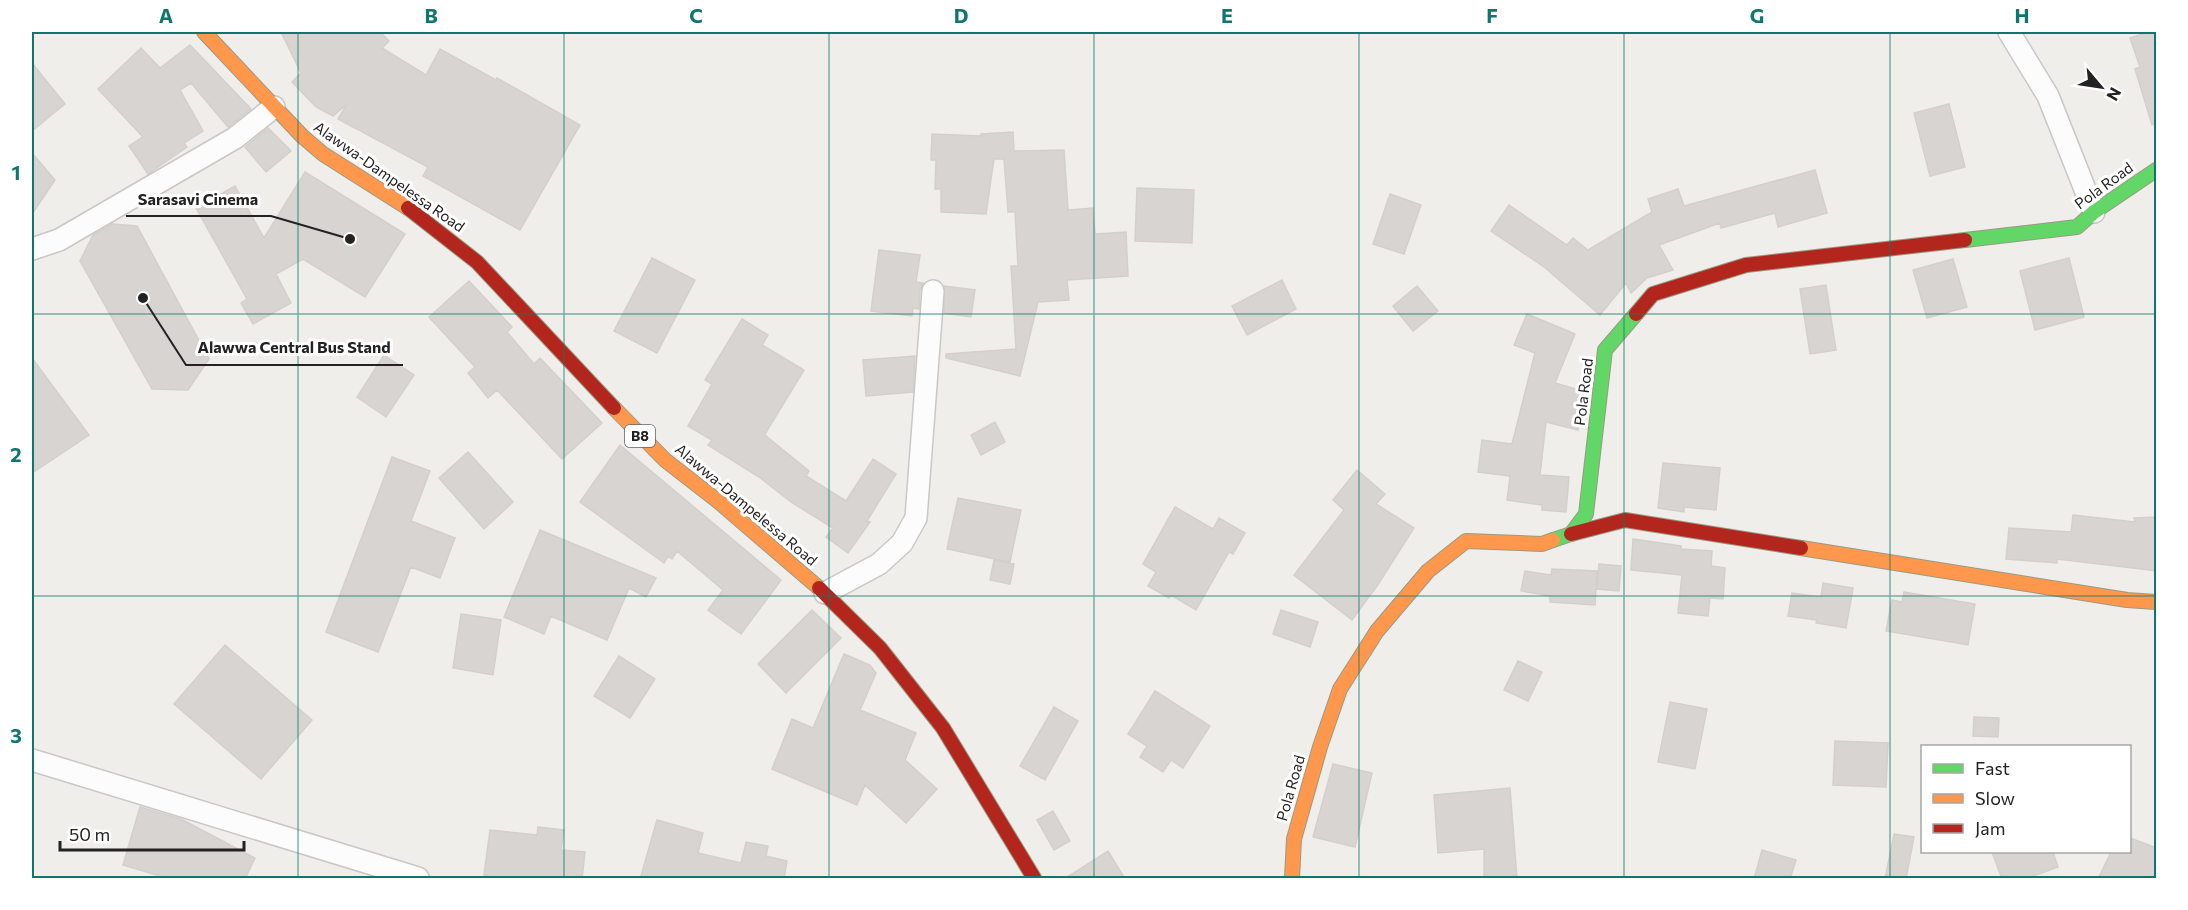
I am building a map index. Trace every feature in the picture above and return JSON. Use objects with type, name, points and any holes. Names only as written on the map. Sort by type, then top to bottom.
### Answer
[{"type":"street","name":"Alawwa-Dampelessa Road","points":[[204,32],[302,136],[323,154],[394,198],[477,262],[643,439],[825,594],[880,648],[943,728],[1034,879]]},
{"type":"street","points":[[2009,32],[2048,96],[2094,212]]},
{"type":"street","points":[[32,249],[59,240],[235,138],[274,107]]},
{"type":"street","name":"Pola Road","points":[[1292,879],[1294,839],[1323,737],[1340,689],[1377,631],[1428,571],[1466,540],[1542,544],[1571,534],[1586,514],[1605,350],[1653,294],[1746,265],[2077,227],[2094,212],[2157,170]]},
{"type":"street","points":[[825,594],[879,564],[902,543],[916,518],[933,291]]},
{"type":"street","points":[[1571,534],[1625,520],[2116,598],[2157,602]]},
{"type":"street","points":[[32,760],[418,879]]},
{"type":"building","points":[[281,32],[380,32],[389,41],[382,48],[426,75],[440,49],[580,125],[520,230],[423,176],[428,167],[338,119],[347,104],[333,116],[316,107],[292,82],[301,73]]},
{"type":"building","points":[[2148,32],[2157,32],[2157,124],[2152,125],[2135,69],[2140,67],[2130,38]]},
{"type":"building","points":[[190,45],[251,109],[228,127],[191,83],[180,90],[203,131],[184,143],[187,147],[148,174],[129,146],[143,137],[98,89],[141,48],[160,68]]},
{"type":"building","points":[[32,63],[65,104],[32,131]]},
{"type":"building","points":[[1949,104],[1965,167],[1930,176],[1914,113]]},
{"type":"building","points":[[268,128],[291,151],[266,172],[245,147]]},
{"type":"building","points":[[1013,132],[1014,151],[1064,150],[1068,210],[1093,208],[1095,234],[1126,232],[1128,276],[1067,280],[1069,300],[1038,302],[1020,376],[946,358],[946,354],[1016,349],[1011,266],[1018,266],[1015,212],[1008,212],[1004,159],[994,159],[986,214],[941,212],[941,189],[935,189],[936,160],[931,160],[932,134],[981,136],[981,134]]},
{"type":"building","points":[[32,153],[55,180],[32,214]]},
{"type":"building","points":[[1815,170],[1827,213],[1778,227],[1775,213],[1721,228],[1720,223],[1659,245],[1673,270],[1647,278],[1631,293],[1626,283],[1600,315],[1544,267],[1491,231],[1509,205],[1567,245],[1573,238],[1588,250],[1652,212],[1648,199],[1678,189],[1684,206]]},
{"type":"building","points":[[305,172],[405,234],[365,297],[303,259],[276,274],[291,303],[253,324],[241,303],[247,299],[196,208],[235,186],[264,238]]},
{"type":"building","points":[[1137,188],[1194,190],[1192,243],[1135,241]]},
{"type":"building","points":[[1390,194],[1421,205],[1404,254],[1373,244]]},
{"type":"building","points":[[112,224],[137,226],[209,359],[188,390],[152,389],[80,261],[93,235]]},
{"type":"building","points":[[879,250],[920,255],[916,282],[923,283],[920,290],[919,309],[913,308],[912,316],[871,311]]},
{"type":"building","points":[[652,258],[695,280],[657,353],[614,331]]},
{"type":"building","points":[[2069,258],[2084,317],[2035,330],[2020,271]]},
{"type":"building","points":[[1953,259],[1967,307],[1927,318],[1913,270]]},
{"type":"building","points":[[1282,280],[1296,309],[1247,335],[1232,306]]},
{"type":"building","points":[[469,281],[512,327],[507,332],[534,364],[540,358],[602,423],[562,459],[497,390],[488,398],[468,373],[475,367],[429,317]]},
{"type":"building","points":[[1826,285],[1836,350],[1810,354],[1800,289]]},
{"type":"building","points":[[944,286],[975,290],[971,317],[944,313]]},
{"type":"building","points":[[1417,286],[1438,311],[1413,331],[1393,306]]},
{"type":"building","points":[[1527,314],[1575,334],[1555,383],[1583,391],[1578,430],[1546,422],[1540,475],[1569,477],[1566,512],[1542,510],[1542,505],[1507,500],[1510,476],[1478,472],[1482,440],[1512,444],[1535,353],[1514,345]]},
{"type":"building","points":[[742,319],[768,335],[762,345],[804,370],[765,434],[766,436],[809,471],[806,476],[846,501],[873,459],[896,474],[867,521],[870,522],[848,553],[826,537],[833,528],[708,445],[712,440],[688,426],[712,384],[705,380]]},
{"type":"building","points":[[384,355],[414,375],[386,417],[357,397]]},
{"type":"building","points":[[915,356],[913,392],[866,396],[863,360]]},
{"type":"building","points":[[32,358],[89,435],[32,473]]},
{"type":"building","points":[[995,422],[1005,442],[981,455],[971,435]]},
{"type":"building","points":[[620,445],[781,580],[741,634],[708,610],[723,590],[677,551],[672,559],[668,556],[664,563],[580,502]]},
{"type":"building","points":[[468,452],[513,502],[484,529],[439,478]]},
{"type":"building","points":[[392,457],[430,471],[411,521],[455,538],[440,578],[411,567],[378,652],[326,632]]},
{"type":"building","points":[[1663,463],[1720,468],[1716,510],[1684,507],[1684,512],[1658,508]]},
{"type":"building","points":[[1357,470],[1385,494],[1376,504],[1414,528],[1352,620],[1294,575],[1344,510],[1333,500]]},
{"type":"building","points":[[958,498],[1021,510],[1010,562],[947,549]]},
{"type":"building","points":[[1175,507],[1213,529],[1219,518],[1245,533],[1233,554],[1229,552],[1196,610],[1171,595],[1169,598],[1148,586],[1156,572],[1143,564]]},
{"type":"building","points":[[2073,515],[2135,522],[2134,518],[2157,517],[2157,571],[2057,559],[2057,563],[2006,559],[2009,528],[2071,532]]},
{"type":"building","points":[[540,530],[656,578],[646,597],[629,588],[607,640],[551,616],[544,634],[504,617]]},
{"type":"building","points":[[1633,539],[1681,546],[1681,549],[1712,551],[1711,566],[1725,568],[1723,599],[1710,598],[1708,616],[1678,613],[1682,575],[1631,570]]},
{"type":"building","points":[[994,560],[1014,564],[1010,584],[990,580]]},
{"type":"building","points":[[1599,564],[1621,566],[1619,591],[1597,589]]},
{"type":"building","points":[[1552,569],[1597,571],[1595,605],[1550,602],[1550,596],[1521,591],[1525,571],[1551,575]]},
{"type":"building","points":[[1823,583],[1853,588],[1846,628],[1816,623],[1817,620],[1788,616],[1792,593],[1821,597]]},
{"type":"building","points":[[1904,592],[1975,604],[1968,645],[1886,631],[1892,600],[1902,602]]},
{"type":"building","points":[[812,610],[841,638],[786,693],[758,664]]},
{"type":"building","points":[[1281,610],[1318,622],[1310,647],[1273,634]]},
{"type":"building","points":[[461,614],[501,620],[493,675],[453,668]]},
{"type":"building","points":[[225,645],[312,720],[261,779],[174,704]]},
{"type":"building","points":[[844,654],[870,665],[876,673],[860,710],[916,733],[905,760],[937,789],[906,823],[865,785],[857,805],[772,769],[792,719],[813,728]]},
{"type":"building","points":[[619,656],[655,679],[630,718],[594,696]]},
{"type":"building","points":[[1518,661],[1542,672],[1528,701],[1504,690]]},
{"type":"building","points":[[1155,691],[1210,726],[1183,768],[1171,760],[1163,772],[1140,757],[1147,746],[1128,734]]},
{"type":"building","points":[[1670,702],[1707,709],[1695,769],[1658,762]]},
{"type":"building","points":[[1054,707],[1078,721],[1045,780],[1020,766]]},
{"type":"building","points":[[1974,717],[1999,718],[1998,737],[1973,736]]},
{"type":"building","points":[[1835,741],[1888,743],[1886,787],[1833,785]]},
{"type":"building","points":[[1333,764],[1372,773],[1355,847],[1313,837]]},
{"type":"building","points":[[1510,788],[1517,879],[1484,879],[1484,849],[1438,853],[1434,795]]},
{"type":"building","points":[[140,807],[181,819],[255,858],[245,879],[170,879],[123,865]]},
{"type":"building","points":[[1053,811],[1070,841],[1054,850],[1037,820]]},
{"type":"building","points":[[657,820],[703,833],[698,853],[741,863],[746,842],[768,846],[766,856],[787,861],[784,879],[640,879]]},
{"type":"building","points":[[538,827],[564,830],[561,850],[585,852],[582,879],[507,879],[484,875],[490,830],[537,835]]},
{"type":"building","points":[[1894,834],[1914,837],[1906,879],[1885,879]]},
{"type":"building","points":[[2131,838],[2157,848],[2157,879],[2098,879],[2111,853],[2131,853]]},
{"type":"building","points":[[1762,850],[1796,860],[1790,879],[1754,879]]},
{"type":"building","points":[[1108,851],[1125,879],[1064,879]]},
{"type":"building","points":[[1992,853],[2053,853],[2058,867],[2025,879],[2002,879]]},
{"type":"traffic: fast","points":[[1965,240],[2077,227],[2094,212],[2156,170]]},
{"type":"traffic: fast","points":[[1553,540],[1571,534],[1586,514],[1605,350],[1636,314]]},
{"type":"traffic: slow","points":[[204,32],[302,136],[323,154],[408,208]]},
{"type":"traffic: slow","points":[[614,408],[665,460],[719,502],[819,588]]},
{"type":"traffic: slow","points":[[1292,878],[1294,839],[1320,747],[1340,689],[1377,631],[1428,571],[1466,541],[1542,544],[1553,540]]},
{"type":"traffic: slow","points":[[1801,548],[2127,600],[2156,602]]},
{"type":"traffic: jam","points":[[408,208],[477,262],[614,408]]},
{"type":"traffic: jam","points":[[1636,314],[1653,294],[1746,265],[1965,240]]},
{"type":"traffic: jam","points":[[1571,534],[1625,520],[1801,548]]},
{"type":"traffic: jam","points":[[819,588],[880,648],[943,728],[1034,878]]},
{"type":"place","name":"Sarasavi Cinema","points":[[350,239]]},
{"type":"place","name":"Alawwa Central Bus Stand","points":[[143,298]]}]
